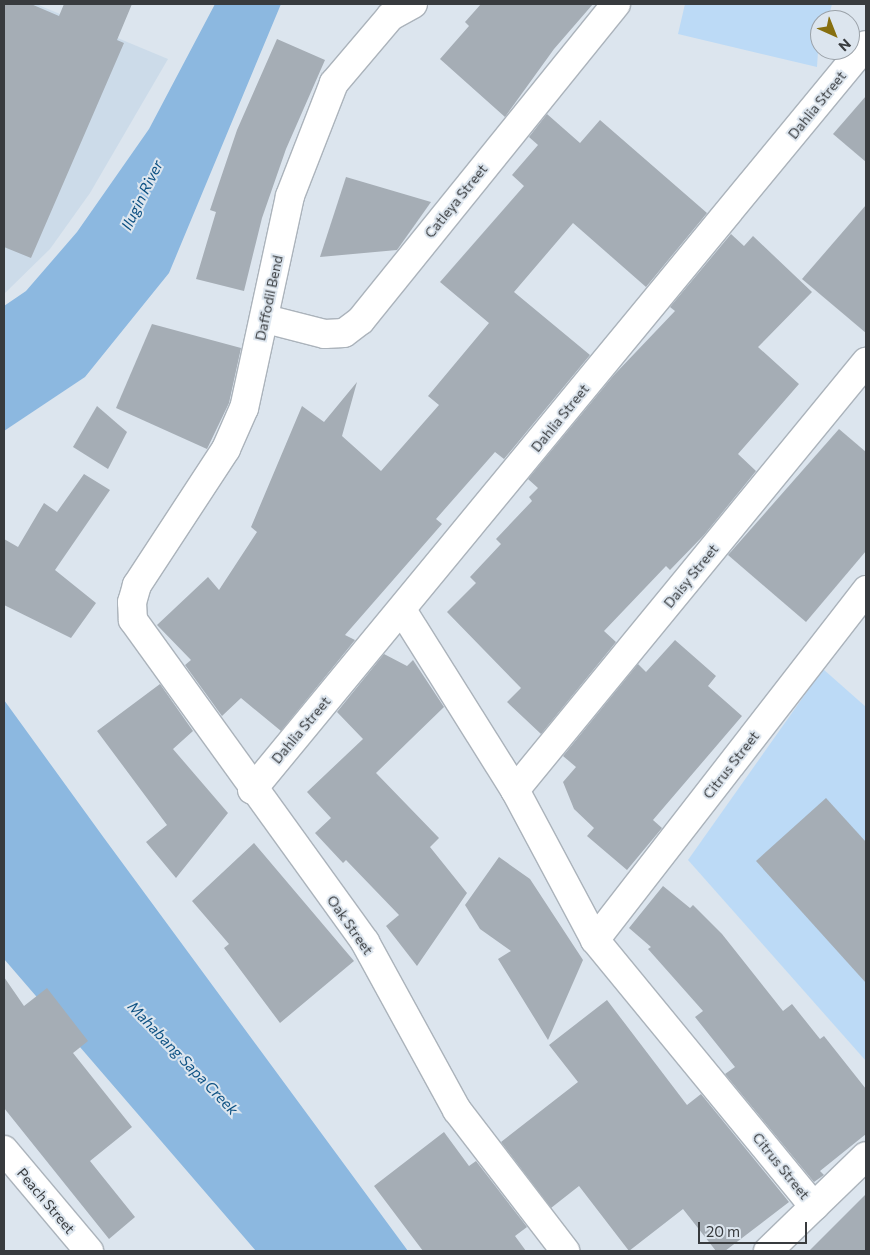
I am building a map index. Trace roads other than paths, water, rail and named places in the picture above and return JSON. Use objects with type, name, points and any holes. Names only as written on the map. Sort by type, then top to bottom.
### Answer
[{"type":"street","name":"Daffodil Bend","points":[[132,602],[137,585],[226,449],[244,408],[266,319],[290,196],[334,83],[390,18],[413,4]]},
{"type":"street","name":"Catleya Street","points":[[266,319],[325,334],[344,333],[361,320],[616,4]]},
{"type":"street","name":"Dahlia Street","points":[[252,790],[866,45]]},
{"type":"street","name":"Daisy Street","points":[[515,790],[866,362]]},
{"type":"street","name":"Citrus Street","points":[[595,940],[866,590]]},
{"type":"street","name":"Oak Street","points":[[132,602],[133,620],[252,790],[365,942],[457,1110],[565,1251]]},
{"type":"street","name":"Citrus Street","points":[[402,610],[515,790],[595,940],[814,1207]]},
{"type":"street","name":"Peach Street","points":[[4,1150],[89,1251]]},
{"type":"street","points":[[768,1251],[866,1156]]},
{"type":"water","name":"Ilugin River","points":[[215,4],[281,4],[169,273],[85,377],[4,431],[4,306],[26,291],[77,232],[149,129]]},
{"type":"water","name":"Mahabang Sapa Creek","points":[[4,700],[408,1251],[256,1251],[4,959]]}]
